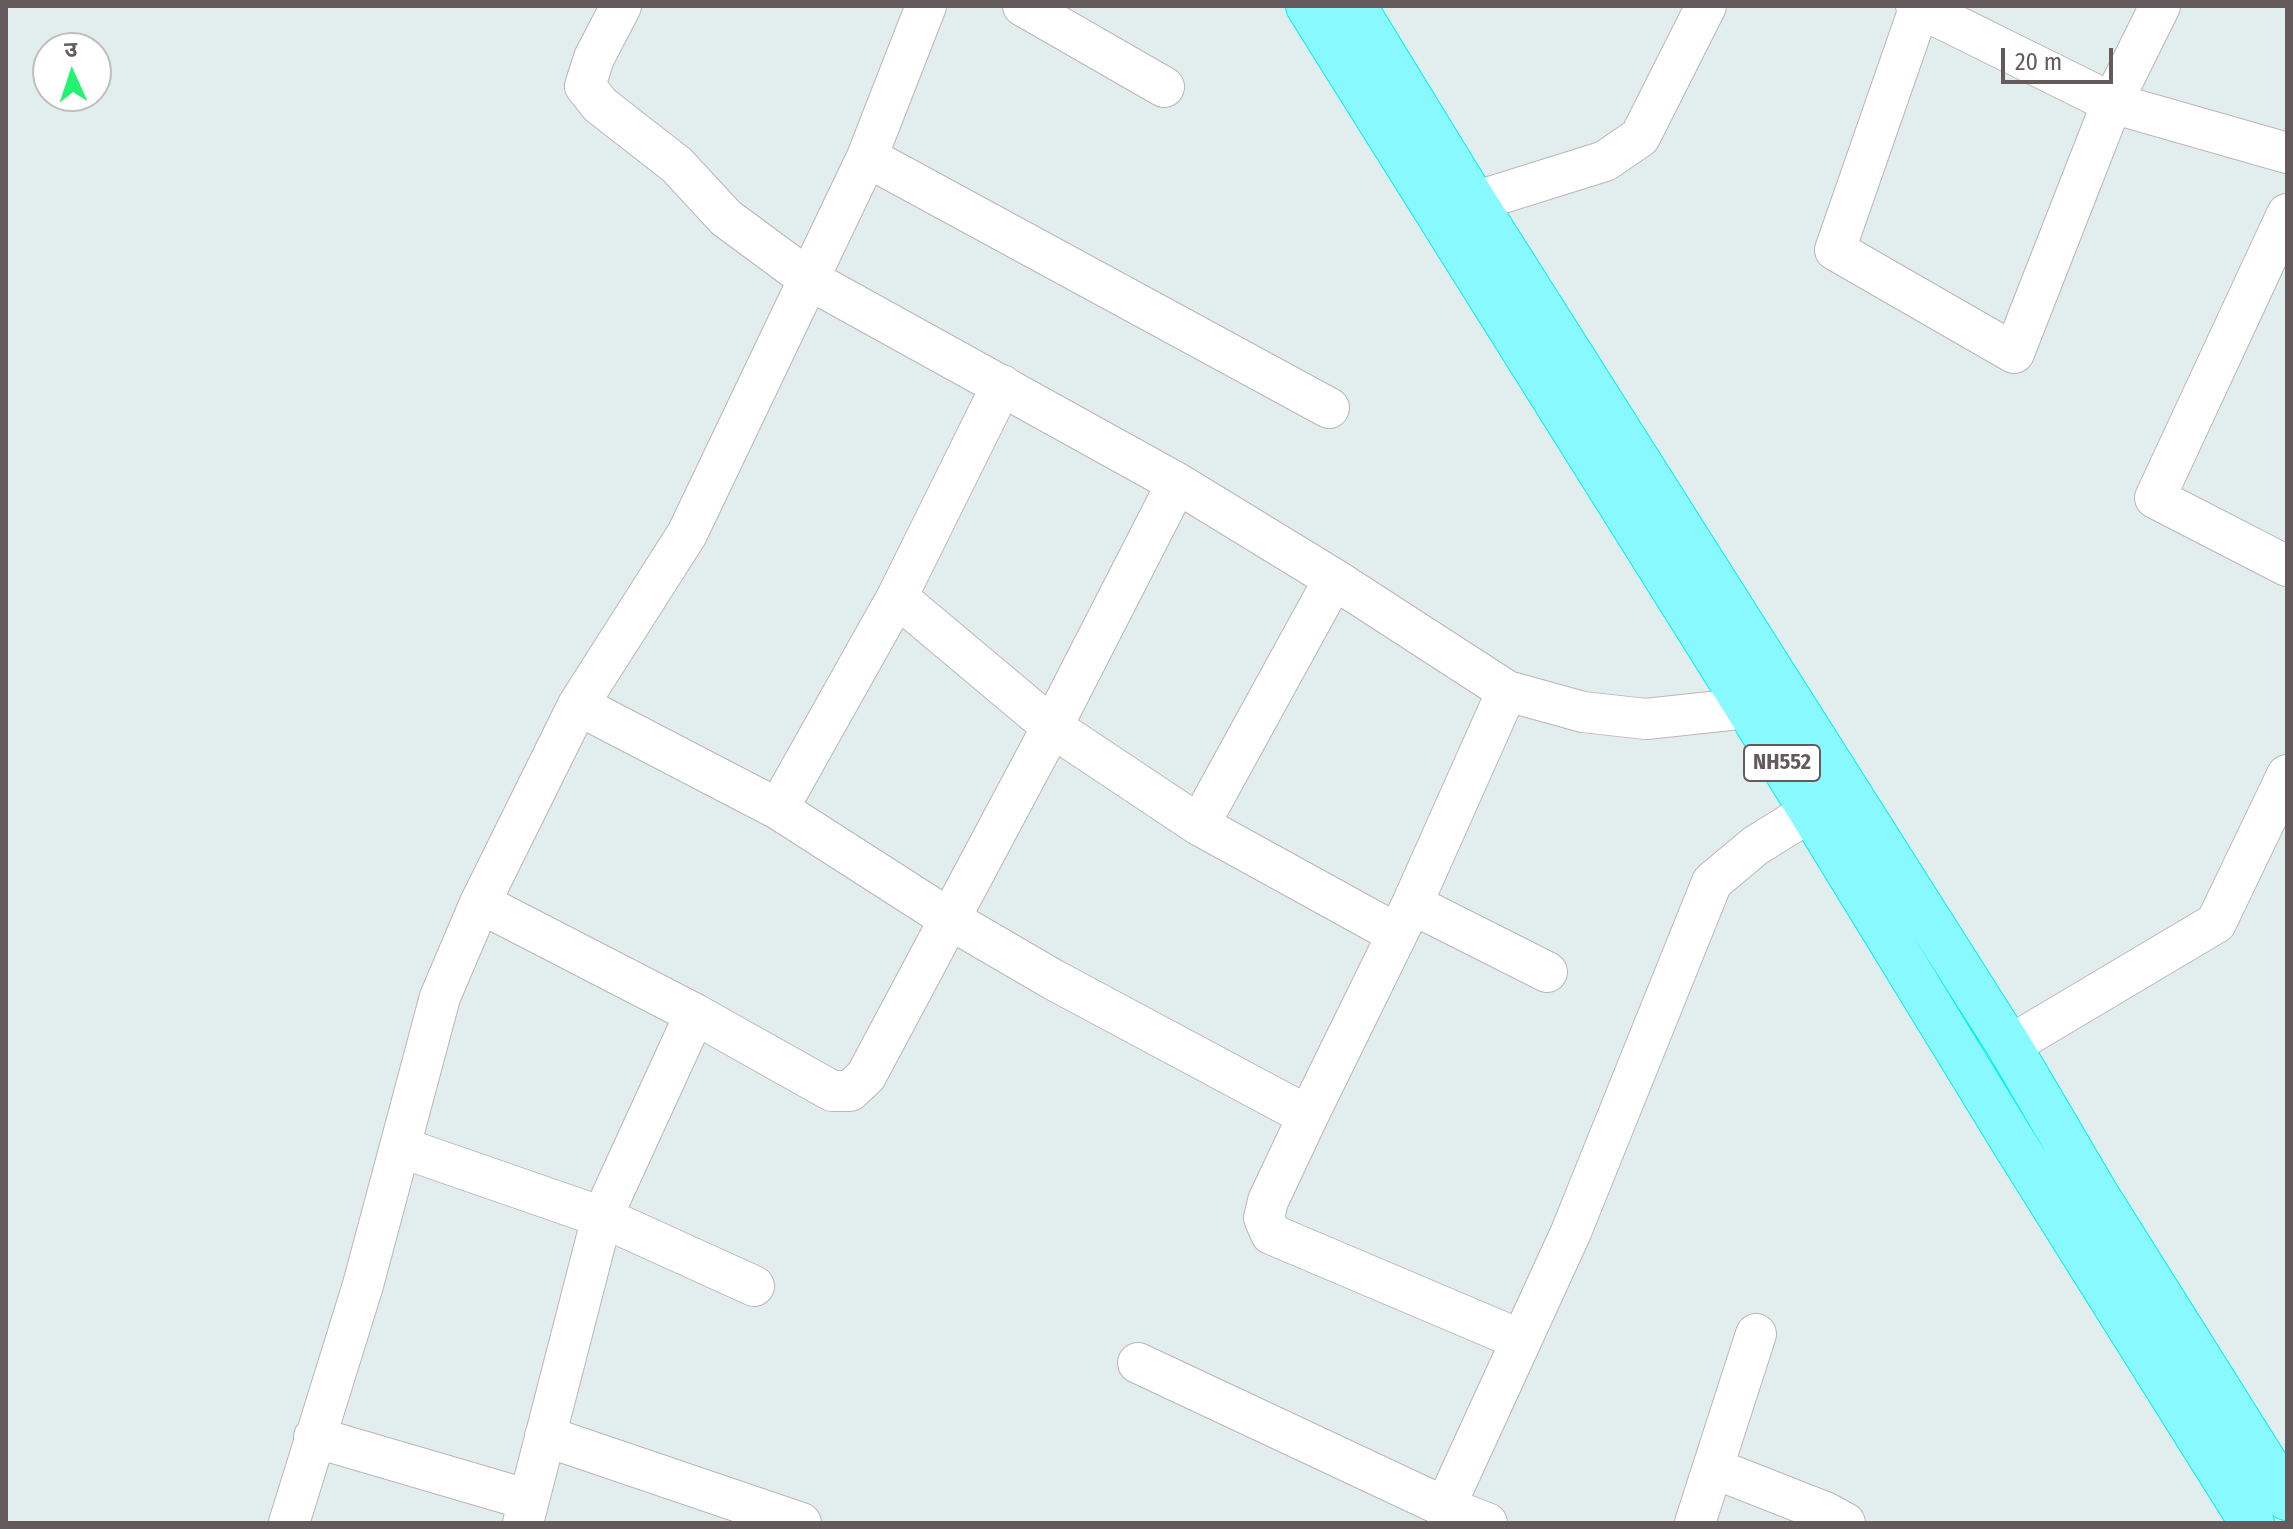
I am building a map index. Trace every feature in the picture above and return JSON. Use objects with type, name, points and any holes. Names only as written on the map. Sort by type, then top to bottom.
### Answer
[{"type":"highway","name":"NH552","points":[[1308,6],[1748,708],[2014,1143],[2252,1523]]},
{"type":"highway","name":"NH552","points":[[1354,6],[1474,202],[2009,1046],[2096,1194],[2287,1498]]},
{"type":"street","points":[[621,6],[594,58],[585,86],[600,105],[677,165],[726,218],[810,280],[1177,483],[1334,579],[1507,691],[1583,712],[1646,719],[1748,708]]},
{"type":"street","points":[[289,1523],[363,1285],[440,997],[480,903],[578,705],[687,534],[867,157],[926,6]]},
{"type":"street","points":[[1023,6],[1164,87]]},
{"type":"street","points":[[1474,202],[1605,161],[1640,137],[1706,6]]},
{"type":"street","points":[[2160,6],[2112,103],[2014,353],[1835,250],[1918,7],[2112,103],[2287,153]]},
{"type":"street","points":[[867,157],[1329,408]]},
{"type":"street","points":[[2287,214],[2155,498],[2287,566]]},
{"type":"street","points":[[778,809],[897,597],[1002,385]]},
{"type":"street","points":[[480,903],[695,1014],[832,1091],[850,1091],[866,1076],[951,920],[1177,483]]},
{"type":"street","points":[[1199,825],[1334,579]]},
{"type":"street","points":[[897,597],[1052,727],[1199,825],[1404,919],[1547,972]]},
{"type":"street","points":[[1507,691],[1404,919],[1268,1201],[1264,1218],[1271,1234],[1521,1340]]},
{"type":"street","points":[[578,705],[778,809],[951,920],[1054,980],[1308,1116]]},
{"type":"street","points":[[2009,1046],[2216,923],[2287,775]]},
{"type":"street","points":[[1445,1507],[1571,1232],[1712,882],[1755,846],[1811,811]]},
{"type":"street","points":[[314,1437],[526,1512],[602,1217],[695,1014]]},
{"type":"street","points":[[400,1147],[602,1217],[754,1286]]},
{"type":"street","points":[[1695,1523],[1756,1334]]},
{"type":"street","points":[[1138,1363],[1445,1507],[1487,1523]]},
{"type":"street","points":[[545,1436],[801,1523]]},
{"type":"street","points":[[1713,1468],[1825,1512],[1845,1523]]}]
